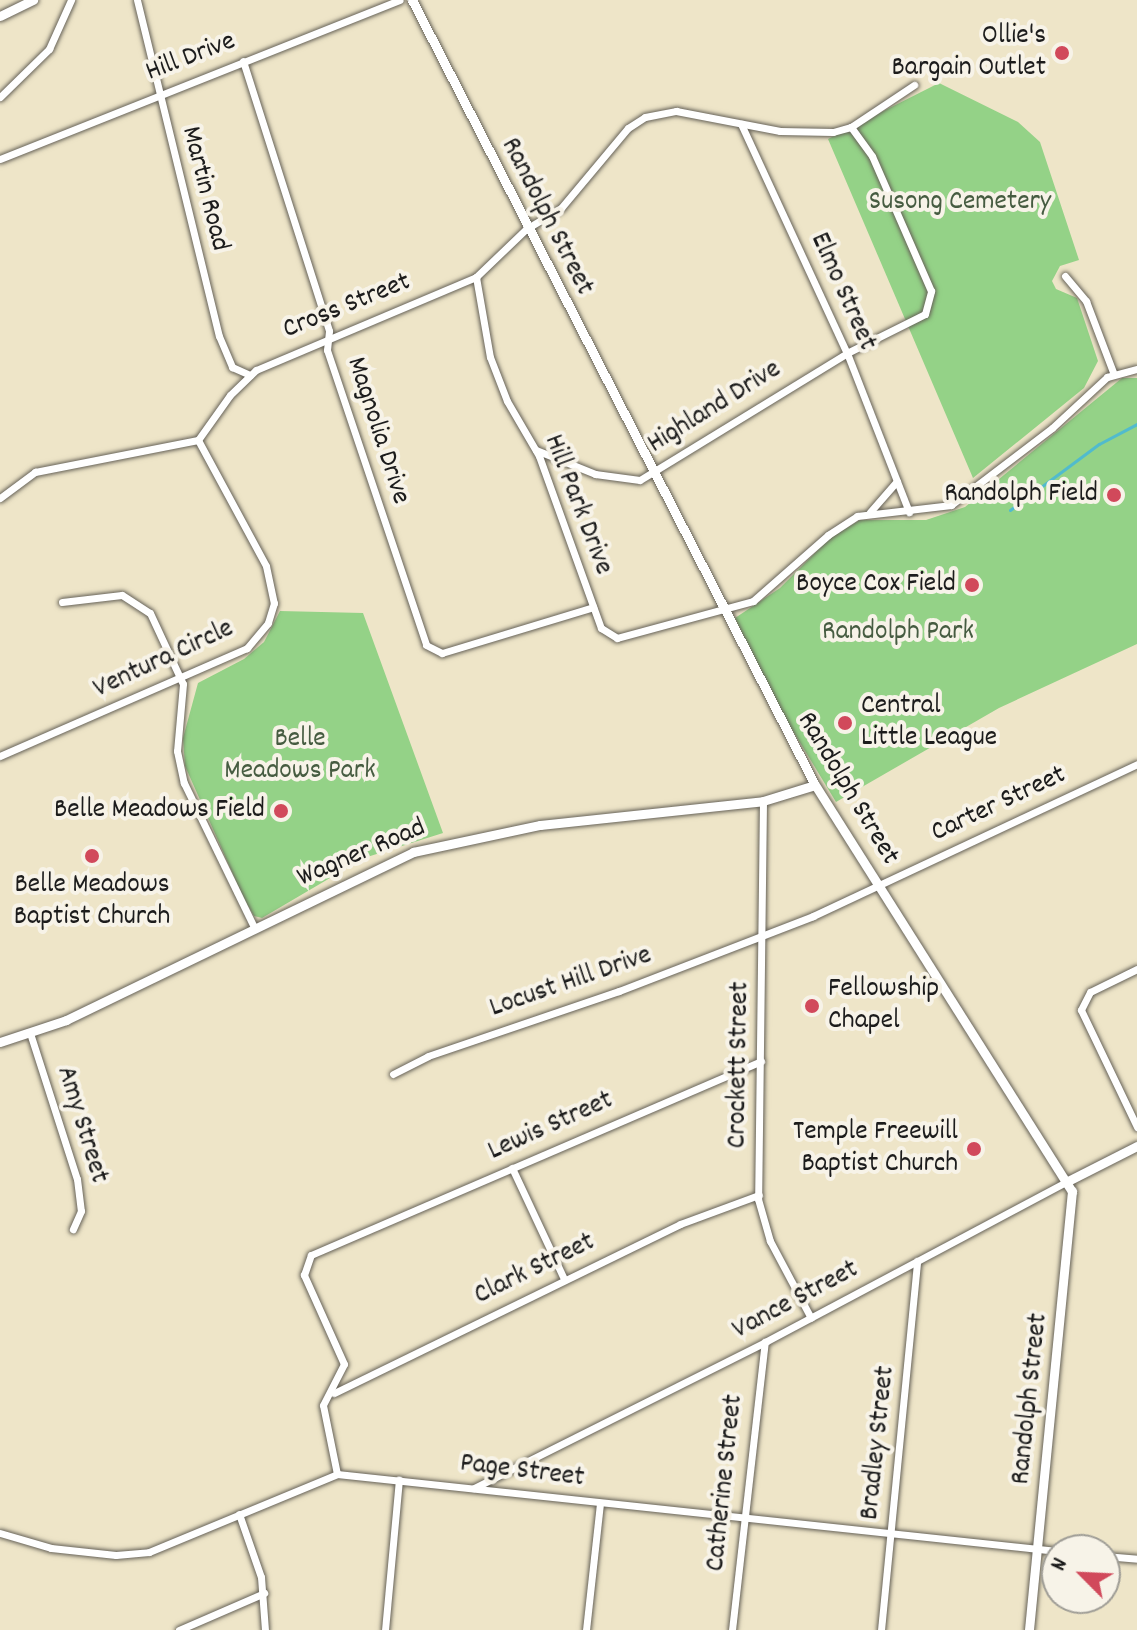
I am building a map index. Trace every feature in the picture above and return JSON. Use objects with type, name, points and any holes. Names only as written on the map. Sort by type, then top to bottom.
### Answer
[{"type":"street","points":[[0,16],[33,0]]},
{"type":"street","points":[[0,97],[49,49],[71,0]]},
{"type":"street","name":"Martin Road","points":[[137,0],[157,93],[223,349],[232,367],[250,375]]},
{"type":"street","name":"Hill Drive","points":[[0,159],[157,93],[399,0]]},
{"type":"street","name":"Randolph Street","points":[[412,0],[723,613],[815,785],[1072,1191],[1029,1630]]},
{"type":"street","name":"Magnolia Drive","points":[[243,61],[328,339],[327,350],[426,645],[442,653],[593,607]]},
{"type":"street","points":[[851,127],[914,85]]},
{"type":"street","name":"Cross Street","points":[[198,440],[250,375],[476,277],[526,229],[561,208],[628,128],[645,117],[676,111],[802,133],[851,127]]},
{"type":"street","name":"Elmo Street","points":[[741,124],[847,353],[909,512]]},
{"type":"street","name":"Highland Drive","points":[[536,450],[612,478],[633,482],[652,474],[847,353],[911,322],[930,309],[931,291],[872,156],[851,127]]},
{"type":"street","points":[[1065,276],[1086,301],[1113,372]]},
{"type":"street","name":"Hill Park Drive","points":[[476,277],[490,357],[507,401],[536,450],[605,633],[617,638],[723,613],[769,592],[828,535],[869,513]]},
{"type":"street","points":[[869,513],[938,509],[966,497],[1113,372],[1137,369]]},
{"type":"street","points":[[0,498],[11,486],[35,472],[198,440]]},
{"type":"street","name":"Ventura Circle","points":[[0,756],[180,679],[255,641],[268,623],[274,603],[266,566],[198,440]]},
{"type":"street","points":[[0,481],[11,486]]},
{"type":"street","points":[[869,513],[897,481]]},
{"type":"street","points":[[62,602],[113,594],[142,604],[180,679],[180,772],[254,927]]},
{"type":"street","name":"Carter Street","points":[[763,935],[879,885],[1137,764]]},
{"type":"street","name":"Wagner Road","points":[[0,1042],[30,1033],[380,865],[436,845],[540,825],[763,801],[815,785]]},
{"type":"street","name":"Crockett Street","points":[[763,801],[759,1195],[770,1241],[811,1318]]},
{"type":"street","name":"Locust Hill Drive","points":[[393,1074],[428,1056],[763,935]]},
{"type":"street","points":[[1137,969],[1090,992],[1081,1010],[1137,1127]]},
{"type":"street","name":"Amy Street","points":[[30,1033],[77,1179],[82,1206],[73,1229]]},
{"type":"street","name":"Lewis Street","points":[[334,1393],[344,1364],[320,1320],[304,1268],[311,1255],[761,1061]]},
{"type":"street","name":"Vance Street","points":[[472,1489],[765,1342],[1137,1146]]},
{"type":"street","points":[[512,1168],[564,1279]]},
{"type":"street","name":"Clark Street","points":[[334,1393],[564,1279],[740,1198],[759,1195]]},
{"type":"street","name":"Bradley Street","points":[[881,1630],[917,1261]]},
{"type":"street","name":"Catherine Street","points":[[732,1630],[765,1342]]},
{"type":"street","points":[[334,1393],[323,1411],[337,1474]]},
{"type":"street","name":"Page Street","points":[[0,1533],[51,1548],[132,1555],[167,1547],[337,1474],[1041,1549]]},
{"type":"street","points":[[385,1630],[399,1480]]},
{"type":"street","points":[[586,1630],[600,1503]]},
{"type":"street","points":[[239,1514],[264,1593],[265,1630]]},
{"type":"street","points":[[179,1630],[264,1593]]},
{"type":"green space","name":"Susong Cemetery","points":[[939,83],[1018,122],[1040,142],[1079,260],[1060,266],[1052,281],[1056,289],[1077,298],[1098,361],[1084,388],[973,478],[828,139]]},
{"type":"green space","name":"Randolph Park","points":[[1122,378],[1137,378],[1137,644],[999,708],[836,802],[773,698],[735,618],[780,588],[830,538],[860,520],[926,520],[965,507]]},
{"type":"green space","name":"Belle Meadows Park","points":[[280,611],[363,613],[443,833],[364,858],[262,918],[254,916],[244,899],[185,766],[183,738],[198,683],[244,659],[264,642]]},
{"type":"waterway","points":[[1010,510],[1099,444],[1137,424]]},
{"type":"place","name":"Ollie's Bargain Outlet","points":[[1062,53]]},
{"type":"place","name":"Randolph Field","points":[[1114,495]]},
{"type":"place","name":"Boyce Cox Field","points":[[972,585]]},
{"type":"place","name":"Central Little League","points":[[845,723]]},
{"type":"place","name":"Belle Meadows Field","points":[[281,811]]},
{"type":"place","name":"Belle Meadows Baptist Church","points":[[92,856]]},
{"type":"place","name":"Fellowship Chapel","points":[[812,1006]]},
{"type":"place","name":"Temple Freewill Baptist Church","points":[[974,1149]]}]
